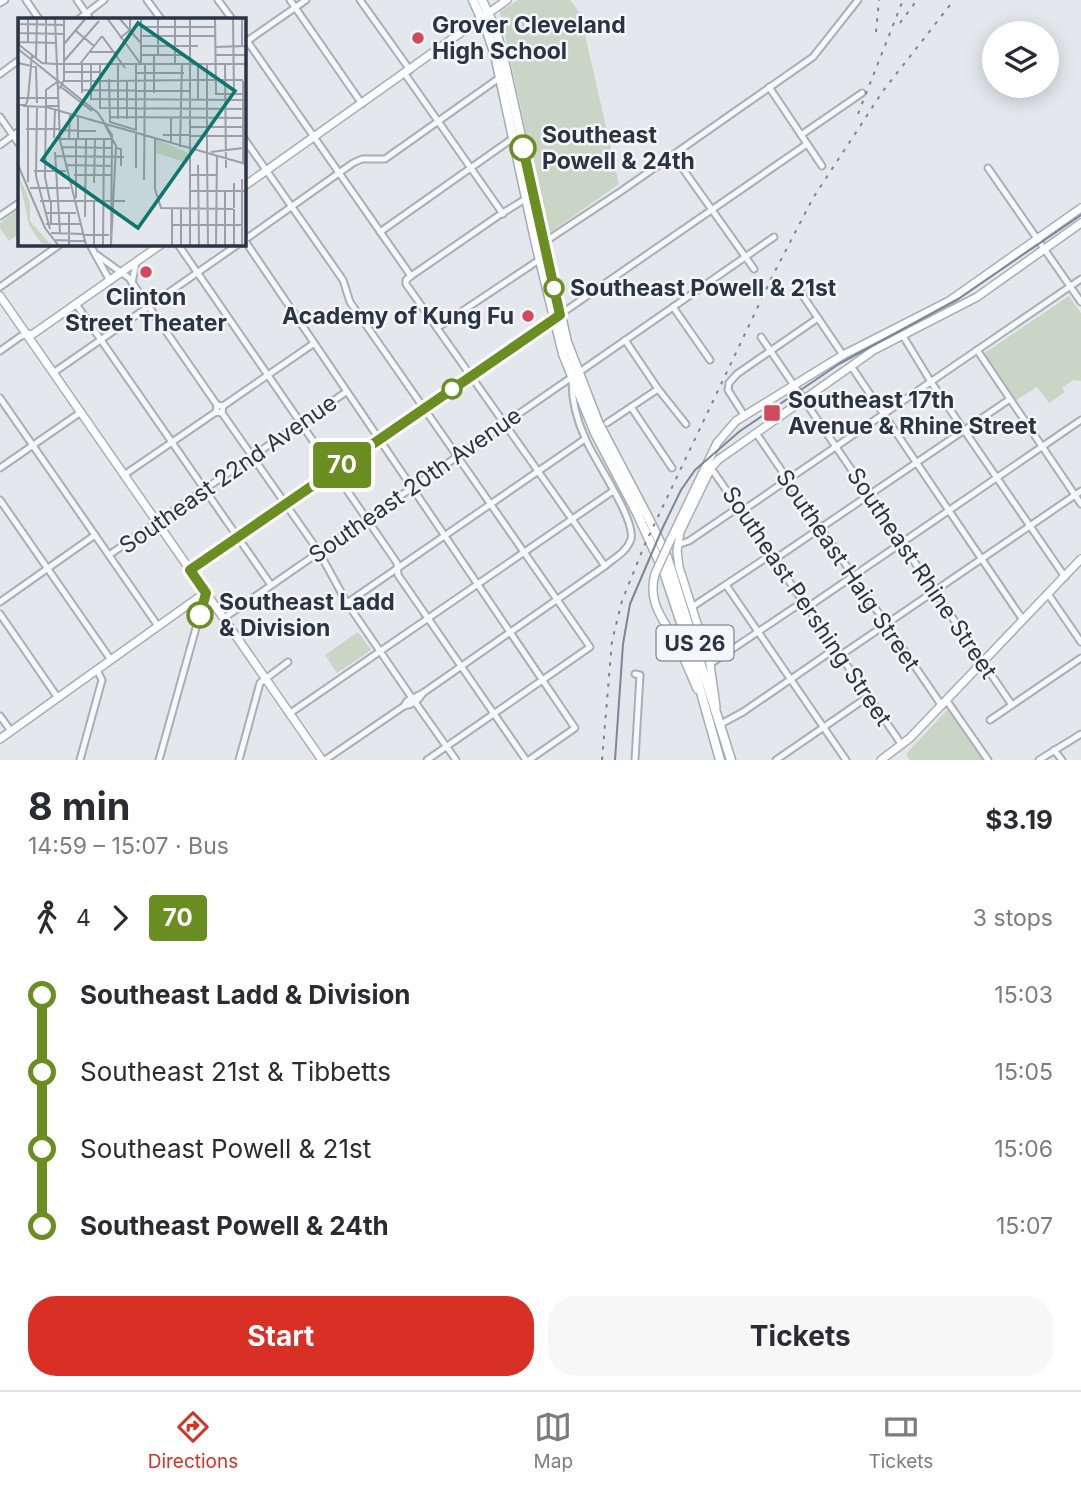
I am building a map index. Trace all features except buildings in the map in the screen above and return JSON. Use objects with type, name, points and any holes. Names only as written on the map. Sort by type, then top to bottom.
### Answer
[{"type":"main road","name":"US 26","points":[[473,0],[485,16]]},
{"type":"main road","name":"US 26","points":[[482,0],[492,45],[503,76],[557,317],[575,375],[595,433],[664,572],[690,651],[720,760]]},
{"type":"main road","name":"US 26","points":[[575,375],[667,556],[731,760]]},
{"type":"street","points":[[0,3],[5,0]]},
{"type":"street","points":[[26,0],[38,18]]},
{"type":"street","points":[[77,0],[88,17],[104,0]]},
{"type":"street","points":[[148,0],[160,18]]},
{"type":"street","points":[[218,0],[231,18]]},
{"type":"street","points":[[290,0],[362,104]]},
{"type":"street","points":[[306,0],[245,40],[411,276]]},
{"type":"street","points":[[360,0],[438,121],[503,214]]},
{"type":"street","points":[[245,186],[508,0]]},
{"type":"street","points":[[540,243],[673,155],[813,57],[858,0]]},
{"type":"street","points":[[0,74],[18,61]]},
{"type":"street","points":[[245,240],[359,160],[385,159],[503,76]]},
{"type":"street","points":[[769,88],[822,166]]},
{"type":"street","points":[[801,135],[862,93]]},
{"type":"street","points":[[0,117],[18,143]]},
{"type":"street","points":[[0,145],[18,132]]},
{"type":"street","points":[[245,139],[343,280],[350,302],[590,647],[427,760]]},
{"type":"street","points":[[380,232],[517,139]]},
{"type":"street","points":[[190,570],[807,144]]},
{"type":"street","points":[[673,155],[754,269]]},
{"type":"street","points":[[988,168],[1081,302]]},
{"type":"street","points":[[530,199],[411,276],[406,280],[406,284],[605,566]]},
{"type":"street","points":[[0,216],[18,203]]},
{"type":"street","points":[[836,648],[726,723],[718,722],[710,664],[674,543],[716,443],[727,429],[744,415],[843,355],[949,301],[1081,208]]},
{"type":"street","points":[[702,701],[682,652],[655,608],[652,592],[654,575],[674,543],[711,468],[718,460],[874,350],[977,297],[1081,223]]},
{"type":"street","name":"Southeast 20th Avenue","points":[[224,618],[774,237]]},
{"type":"street","points":[[178,245],[397,563],[398,575],[528,760],[575,728],[245,244]]},
{"type":"street","points":[[0,286],[59,245]]},
{"type":"street","points":[[90,245],[110,281]]},
{"type":"street","points":[[0,351],[21,336],[33,334],[160,245]]},
{"type":"street","points":[[53,373],[237,245]]},
{"type":"street","points":[[97,255],[132,283],[149,306],[319,552],[347,603],[456,760]]},
{"type":"street","points":[[437,328],[543,260]]},
{"type":"street","points":[[132,283],[136,262]]},
{"type":"street","points":[[674,543],[689,541],[787,481],[1081,279]]},
{"type":"street","points":[[799,290],[843,355]]},
{"type":"street","points":[[0,296],[323,760],[414,700],[605,566],[622,552],[631,539],[631,523],[585,439],[572,400],[575,375]]},
{"type":"street","points":[[76,304],[271,585]]},
{"type":"street","points":[[673,307],[710,360]]},
{"type":"street","points":[[744,415],[727,390],[728,385],[737,374],[818,318]]},
{"type":"street","points":[[903,336],[931,382],[1065,576]]},
{"type":"street","name":"Southeast Rhine Street","points":[[761,337],[1012,705]]},
{"type":"street","points":[[625,340],[685,424]]},
{"type":"street","points":[[124,475],[313,344]]},
{"type":"street","points":[[977,351],[1081,504]]},
{"type":"street","points":[[851,366],[1023,620]]},
{"type":"street","points":[[607,424],[658,388]]},
{"type":"street","name":"Southeast 22nd Avenue","points":[[109,555],[346,392]]},
{"type":"street","points":[[0,398],[158,626]]},
{"type":"street","points":[[692,607],[820,528],[1010,399]]},
{"type":"street","points":[[631,407],[671,468]]},
{"type":"street","points":[[0,468],[81,412]]},
{"type":"street","points":[[710,664],[758,631],[853,576],[1081,421]]},
{"type":"street","name":"Southeast Haig Street","points":[[756,433],[886,624],[988,760]]},
{"type":"street","points":[[347,603],[585,439]]},
{"type":"street","name":"Southeast Pershing Street","points":[[711,468],[902,745]]},
{"type":"street","points":[[289,714],[612,491]]},
{"type":"street","points":[[841,656],[1081,491]]},
{"type":"street","points":[[0,500],[111,660]]},
{"type":"street","name":"Southeast 22nd Avenue","points":[[0,602],[95,535]]},
{"type":"street","points":[[881,760],[902,745],[944,703],[1081,559]]},
{"type":"street","points":[[726,585],[846,760]]},
{"type":"street","points":[[0,738],[206,593]]},
{"type":"street","points":[[159,760],[206,593]]},
{"type":"street","points":[[1048,594],[1081,642]]},
{"type":"street","points":[[0,614],[58,698]]},
{"type":"street","points":[[990,720],[1081,657]]},
{"type":"street","points":[[239,760],[260,685],[265,678],[288,662]]},
{"type":"street","points":[[80,760],[102,680],[97,670]]},
{"type":"street","points":[[635,674],[640,675],[635,760]]},
{"type":"street","points":[[776,760],[869,696]]},
{"type":"street","points":[[0,716],[11,731]]},
{"type":"street","points":[[1039,760],[1081,734]]},
{"type":"street","points":[[1054,750],[1062,760]]},
{"type":"green space","points":[[518,0],[570,0],[580,13],[619,184],[548,234],[500,12]]},
{"type":"green space","points":[[18,210],[18,235],[9,241],[0,228],[0,223]]},
{"type":"green space","points":[[1069,296],[1081,313],[1081,381],[1073,380],[1062,388],[1065,392],[1049,403],[1037,387],[1015,401],[983,354]]},
{"type":"green space","points":[[358,632],[371,650],[337,673],[325,655]]},
{"type":"green space","points":[[949,708],[985,760],[910,760],[906,754]]},
{"type":"tram line","points":[[615,760],[623,644],[630,604],[663,527],[681,490],[695,470],[740,431],[839,364],[958,299],[1081,215]]},
{"type":"railway","points":[[876,32],[879,0]]},
{"type":"railway","points":[[858,114],[903,0]]},
{"type":"railway","points":[[900,23],[917,0]]},
{"type":"railway","points":[[602,760],[612,641],[622,601],[645,544],[773,275],[813,198],[883,91],[954,0]]},
{"type":"bus line","name":"70","points":[[200,615],[206,593],[190,570],[560,315],[523,148]]},
{"type":"place","name":"Grover Cleveland High School","points":[[418,38]]},
{"type":"place","name":"Southeast Powell & 24th","points":[[523,148]]},
{"type":"place","name":"Clinton Street Theater","points":[[146,272]]},
{"type":"place","name":"Southeast Powell & 21st","points":[[554,288]]},
{"type":"place","name":"Academy of Kung Fu","points":[[528,316]]},
{"type":"place","name":"Southeast 17th Avenue & Rhine Street","points":[[772,413]]},
{"type":"place","name":"Southeast Ladd & Division","points":[[200,615]]}]
